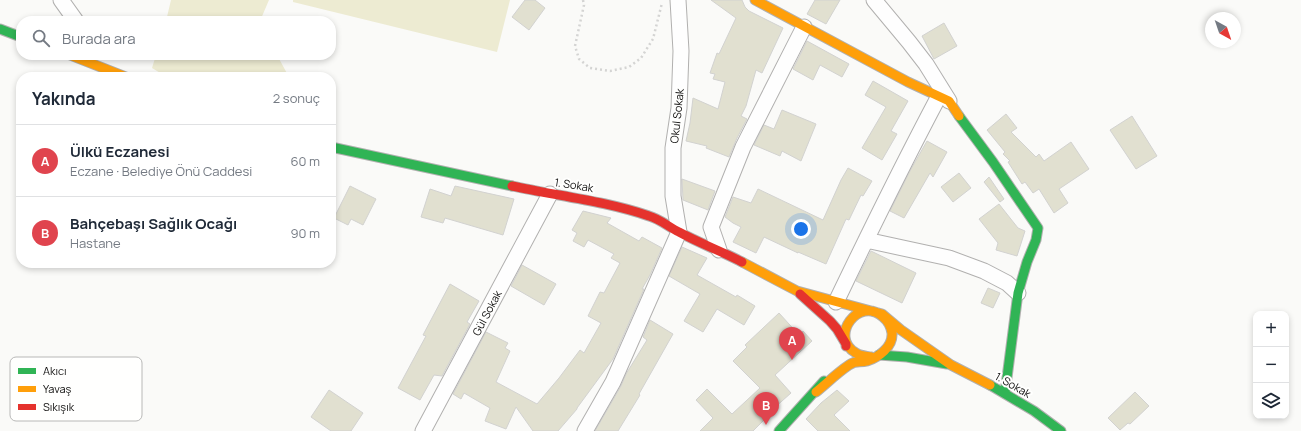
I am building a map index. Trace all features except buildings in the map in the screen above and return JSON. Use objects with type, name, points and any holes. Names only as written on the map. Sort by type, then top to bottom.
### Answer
[{"type":"street","points":[[61,0],[72,16]]},
{"type":"street","name":"Okul Sokak","points":[[678,0],[682,51],[679,108],[674,148],[673,196],[679,232]]},
{"type":"street","points":[[755,0],[908,82],[944,99]]},
{"type":"street","points":[[874,0],[926,64],[944,99],[993,162],[1038,228],[1036,240],[1027,262],[1018,293],[1005,393]]},
{"type":"street","points":[[719,250],[711,227],[743,147],[804,27]]},
{"type":"street","points":[[0,29],[16,35]]},
{"type":"street","points":[[83,60],[115,72]]},
{"type":"street","points":[[103,60],[110,70]]},
{"type":"street","points":[[836,302],[910,150],[944,99]]},
{"type":"street","name":"1. Sokak","points":[[336,148],[550,194],[590,200],[651,216],[679,232],[719,250],[797,291]]},
{"type":"street","name":"Gül Sokak","points":[[423,431],[550,194]]},
{"type":"street","points":[[585,431],[613,382],[679,232]]},
{"type":"street","points":[[866,240],[949,258],[984,271],[1007,282],[1018,293]]},
{"type":"street","points":[[797,291],[882,314],[901,330],[951,365]]},
{"type":"street","points":[[797,291],[837,329],[846,344],[856,354],[863,357],[907,357],[951,365]]},
{"type":"street","points":[[779,431],[816,392],[846,367],[856,361],[865,361],[885,350],[890,343],[892,335],[886,319],[874,312],[859,312],[853,316],[845,329],[846,344],[841,358],[816,392]]},
{"type":"street","name":"1. Sokak","points":[[951,365],[1005,393],[1034,411],[1060,431]]},
{"type":"path","points":[[583,0],[584,5],[575,46],[579,59],[590,68],[610,71],[629,67],[641,58],[653,39],[663,0]]},
{"type":"shaded area","points":[[171,0],[269,0],[262,16],[167,16]]},
{"type":"shaded area","points":[[293,0],[510,0],[497,52],[293,2]]},
{"type":"shaded area","points":[[154,60],[280,60],[286,72],[159,72],[152,68]]},
{"type":"traffic: fast","points":[[0,29],[16,35]]},
{"type":"traffic: fast","points":[[959,116],[993,162],[1038,228],[1036,240],[1027,262],[1018,293],[1005,393]]},
{"type":"traffic: fast","points":[[336,148],[512,186]]},
{"type":"traffic: fast","points":[[879,355],[907,357],[947,364]]},
{"type":"traffic: fast","points":[[779,431],[824,381]]},
{"type":"traffic: fast","points":[[990,385],[1034,411],[1061,431]]},
{"type":"traffic: slow","points":[[755,0],[908,82],[949,101],[959,116]]},
{"type":"traffic: slow","points":[[83,60],[113,72]]},
{"type":"traffic: slow","points":[[742,262],[797,291],[882,314],[901,330],[951,365],[990,385]]},
{"type":"traffic: slow","points":[[816,392],[849,365],[872,359],[888,347],[892,338],[892,333],[888,322],[874,312],[865,311],[850,321],[846,329],[845,338],[848,346],[856,353],[871,357]]},
{"type":"traffic: jam","points":[[512,186],[616,206],[653,217],[675,230],[742,262]]},
{"type":"traffic: jam","points":[[800,294],[830,321],[837,329],[846,346]]},
{"type":"place","name":"Ülkü Eczanesi","points":[[792,360]]},
{"type":"place","name":"Bahçebaşı Sağlık Ocağı","points":[[766,425]]}]
